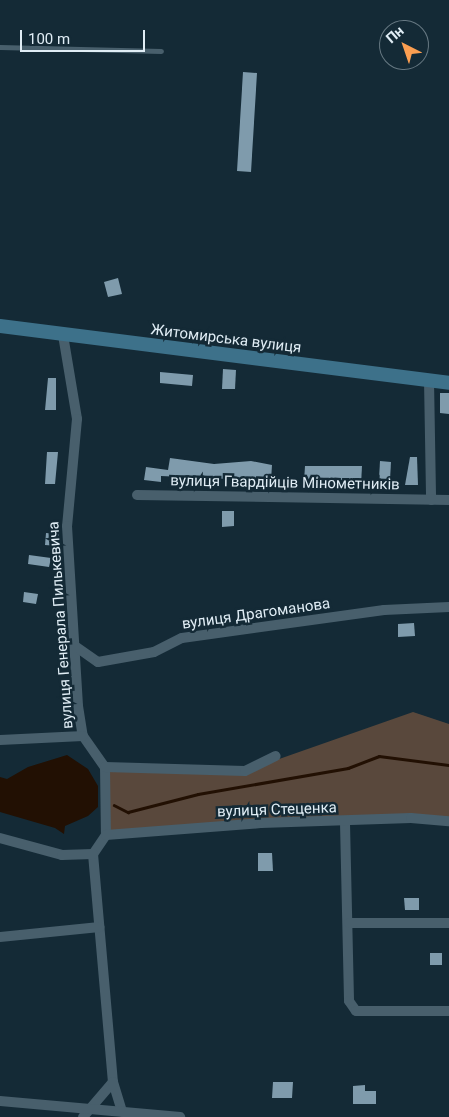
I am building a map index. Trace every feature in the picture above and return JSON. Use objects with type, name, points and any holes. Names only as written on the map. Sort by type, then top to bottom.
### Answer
[{"type":"main road","name":"Житомирська вулиця","points":[[0,326],[449,383]]},
{"type":"street","name":"вулиця Генерала Пилькевича","points":[[63,335],[77,419],[67,526],[83,736],[105,767]]},
{"type":"street","points":[[430,380],[431,500]]},
{"type":"street","name":"вулиця Гвардійців Мінометників","points":[[137,495],[449,500]]},
{"type":"street","name":"вулиця Драгоманова","points":[[76,646],[98,662],[154,652],[182,638],[384,610],[449,607]]},
{"type":"street","points":[[0,740],[83,736]]},
{"type":"street","points":[[122,1112],[113,1082],[93,854],[106,834],[105,767],[245,771],[276,756]]},
{"type":"street","name":"вулиця Стеценка","points":[[106,834],[261,823],[345,823],[411,818],[449,821]]},
{"type":"street","points":[[345,823],[349,923],[349,1001],[356,1011],[449,1011]]},
{"type":"street","points":[[0,838],[62,855],[93,854]]},
{"type":"street","points":[[349,923],[449,923]]},
{"type":"street","points":[[0,936],[100,926]]},
{"type":"street","points":[[83,1117],[113,1082]]},
{"type":"street","points":[[0,1101],[180,1117]]},
{"type":"lane","points":[[0,46],[161,51]]},
{"type":"shaded area","points":[[413,712],[449,724],[449,821],[411,818],[106,835],[105,767],[245,771]]},
{"type":"shaded area","points":[[67,755],[88,769],[98,786],[98,807],[88,816],[65,826],[64,834],[55,828],[0,812],[0,777],[7,779],[28,767]]},
{"type":"building","points":[[243,72],[257,73],[251,172],[237,171]]},
{"type":"building","points":[[118,278],[122,294],[108,297],[104,282]]},
{"type":"building","points":[[223,369],[236,370],[235,389],[222,389]]},
{"type":"building","points":[[160,372],[193,375],[192,386],[160,383]]},
{"type":"building","points":[[48,378],[56,378],[56,410],[45,410]]},
{"type":"building","points":[[440,393],[449,393],[449,414],[440,413]]},
{"type":"building","points":[[47,452],[58,452],[55,484],[45,484]]},
{"type":"building","points":[[410,457],[417,457],[418,485],[405,485]]},
{"type":"building","points":[[170,458],[214,464],[251,461],[272,465],[271,481],[161,476],[161,482],[144,480],[146,467],[168,470]]},
{"type":"building","points":[[380,461],[391,462],[390,480],[379,479]]},
{"type":"building","points":[[305,466],[362,466],[361,485],[304,481]]},
{"type":"building","points":[[222,511],[234,511],[234,526],[222,527]]},
{"type":"building","points":[[46,533],[59,534],[58,546],[45,545]]},
{"type":"building","points":[[29,555],[51,558],[49,567],[28,564]]},
{"type":"building","points":[[24,592],[38,594],[36,604],[23,602]]},
{"type":"building","points":[[414,623],[415,636],[398,637],[398,624]]},
{"type":"building","points":[[258,853],[272,853],[273,871],[258,871]]},
{"type":"building","points":[[404,898],[419,898],[419,910],[405,910]]},
{"type":"building","points":[[430,953],[442,953],[442,965],[430,965]]},
{"type":"building","points":[[273,1082],[293,1082],[292,1098],[272,1098]]},
{"type":"building","points":[[365,1085],[365,1091],[376,1091],[376,1104],[353,1104],[353,1086]]},
{"type":"waterway","points":[[114,805],[128,812],[198,794],[348,768],[379,756],[449,765]]}]
